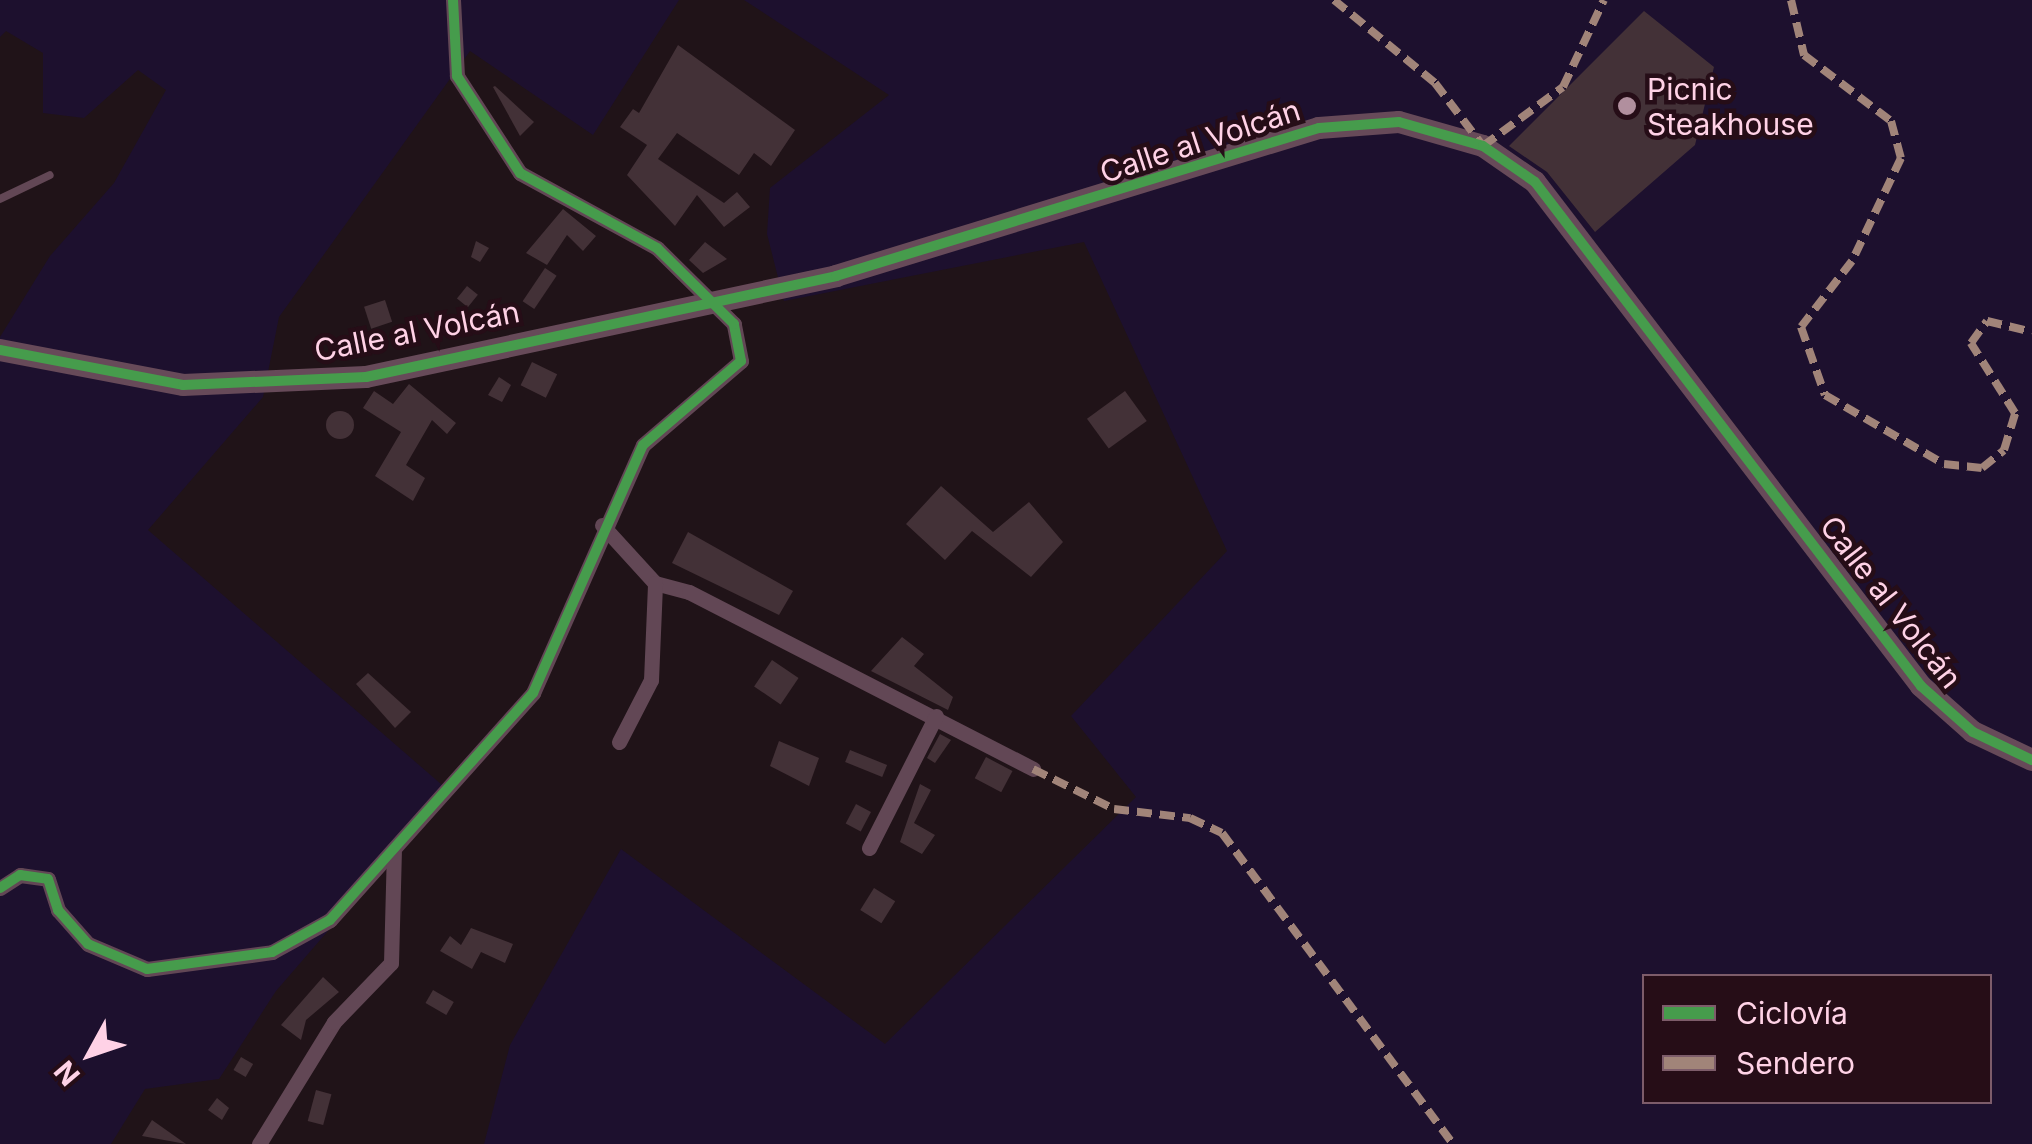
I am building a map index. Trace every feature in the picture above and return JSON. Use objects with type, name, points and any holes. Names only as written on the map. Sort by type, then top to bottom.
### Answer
[{"type":"street","points":[[0,888],[39,874],[88,944],[124,964],[173,970],[295,942],[342,910],[533,693],[602,525],[643,445],[741,361],[738,332],[715,300],[620,220],[520,173],[456,76],[453,0]]},
{"type":"street","name":"Calle al Volcán","points":[[0,350],[221,388],[366,377],[449,355],[956,246],[1319,128],[1398,122],[1458,136],[1505,159],[1556,206],[1932,698],[1973,732],[2032,760]]},
{"type":"street","points":[[602,525],[655,583],[936,716],[1033,768]]},
{"type":"street","points":[[620,742],[651,680],[655,583]]},
{"type":"street","points":[[869,848],[936,716]]},
{"type":"street","points":[[259,1144],[334,1022],[391,963],[394,852]]},
{"type":"lane","points":[[0,199],[50,175]]},
{"type":"shaded area","points":[[0,0],[679,0],[593,135],[470,51],[279,317],[263,397],[148,530],[449,791],[276,991],[219,1079],[145,1089],[111,1144],[0,1144],[0,337],[50,256],[114,183],[166,90],[138,70],[84,118],[43,113],[43,53],[6,31],[0,37]]},
{"type":"shaded area","points":[[744,0],[2032,0],[2032,1144],[484,1144],[510,1045],[621,849],[885,1044],[1136,797],[1071,716],[1227,551],[1084,242],[784,301],[767,234],[770,188],[889,95]]},
{"type":"building","name":"Picnic Steakhouse","points":[[1644,11],[1714,67],[1695,145],[1595,232],[1547,172],[1509,146]]},
{"type":"building","points":[[678,45],[795,130],[771,166],[754,153],[739,175],[677,133],[658,159],[724,203],[737,192],[750,207],[724,227],[697,195],[675,226],[627,175],[647,145],[620,127],[633,109],[639,113]]},
{"type":"building","points":[[493,87],[534,122],[520,136]]},
{"type":"building","points":[[563,209],[596,236],[583,251],[567,235],[547,265],[526,253]]},
{"type":"building","points":[[476,241],[489,248],[480,262],[471,257]]},
{"type":"building","points":[[705,242],[727,259],[703,273],[689,260]]},
{"type":"building","points":[[545,268],[557,276],[534,309],[523,301]]},
{"type":"building","points":[[467,286],[478,295],[468,307],[457,298]]},
{"type":"building","points":[[385,300],[392,322],[371,329],[364,307]]},
{"type":"building","points":[[532,362],[557,374],[546,398],[521,385]]},
{"type":"building","points":[[499,377],[511,385],[502,402],[488,395]]},
{"type":"building","points":[[409,384],[456,423],[447,434],[432,420],[406,465],[425,478],[413,501],[375,476],[401,432],[363,408],[374,391],[393,404]]},
{"type":"building","points":[[1125,391],[1147,421],[1109,449],[1087,419]]},
{"type":"building","points":[[340,411],[350,415],[354,425],[350,435],[340,439],[330,435],[326,425],[330,415]]},
{"type":"building","points":[[941,486],[993,532],[1029,502],[1063,542],[1031,577],[972,531],[945,560],[906,524]]},
{"type":"building","points":[[688,532],[793,591],[779,615],[672,563]]},
{"type":"building","points":[[902,637],[924,654],[914,666],[953,697],[948,710],[871,671]]},
{"type":"building","points":[[772,660],[799,678],[781,704],[754,687]]},
{"type":"building","points":[[368,673],[411,712],[395,728],[356,684]]},
{"type":"building","points":[[940,734],[951,740],[935,763],[927,758]]},
{"type":"building","points":[[779,741],[819,758],[809,786],[770,766]]},
{"type":"building","points":[[850,750],[887,765],[882,777],[845,762]]},
{"type":"building","points":[[986,757],[1012,771],[1001,792],[975,778]]},
{"type":"building","points":[[920,784],[931,790],[914,823],[935,835],[922,854],[900,842]]},
{"type":"building","points":[[856,804],[871,812],[861,831],[846,823]]},
{"type":"building","points":[[874,888],[895,901],[881,923],[860,910]]},
{"type":"building","points":[[471,928],[513,944],[505,963],[481,952],[472,969],[440,951],[450,936],[461,945]]},
{"type":"building","points":[[323,977],[339,992],[306,1020],[301,1040],[281,1025]]},
{"type":"building","points":[[433,990],[454,1002],[446,1015],[426,1003]]},
{"type":"building","points":[[241,1057],[253,1064],[246,1077],[234,1070]]},
{"type":"building","points":[[316,1090],[331,1094],[323,1125],[308,1121]]},
{"type":"building","points":[[217,1098],[229,1108],[222,1120],[208,1110]]},
{"type":"building","points":[[152,1120],[186,1144],[142,1136]]},
{"type":"marked path","points":[[1334,0],[1435,83],[1483,146],[1563,87],[1604,0]]},
{"type":"marked path","points":[[1791,0],[1804,55],[1891,121],[1901,158],[1852,261],[1801,327],[1825,395],[1944,464],[1982,468],[2004,450],[2015,413],[1971,343],[1987,321],[2032,332]]},
{"type":"marked path","points":[[1033,769],[1114,809],[1190,818],[1222,833],[1453,1144]]},
{"type":"cycle path","points":[[0,888],[20,875],[48,879],[58,910],[88,944],[147,969],[272,952],[330,920],[533,693],[643,445],[741,361],[734,324],[657,248],[520,173],[457,76],[453,0]]},
{"type":"cycle path","points":[[0,350],[183,385],[366,377],[836,276],[1319,128],[1399,122],[1483,146],[1535,182],[1921,686],[1973,732],[2032,760]]},
{"type":"place","name":"Picnic Steakhouse","points":[[1627,106]]}]
